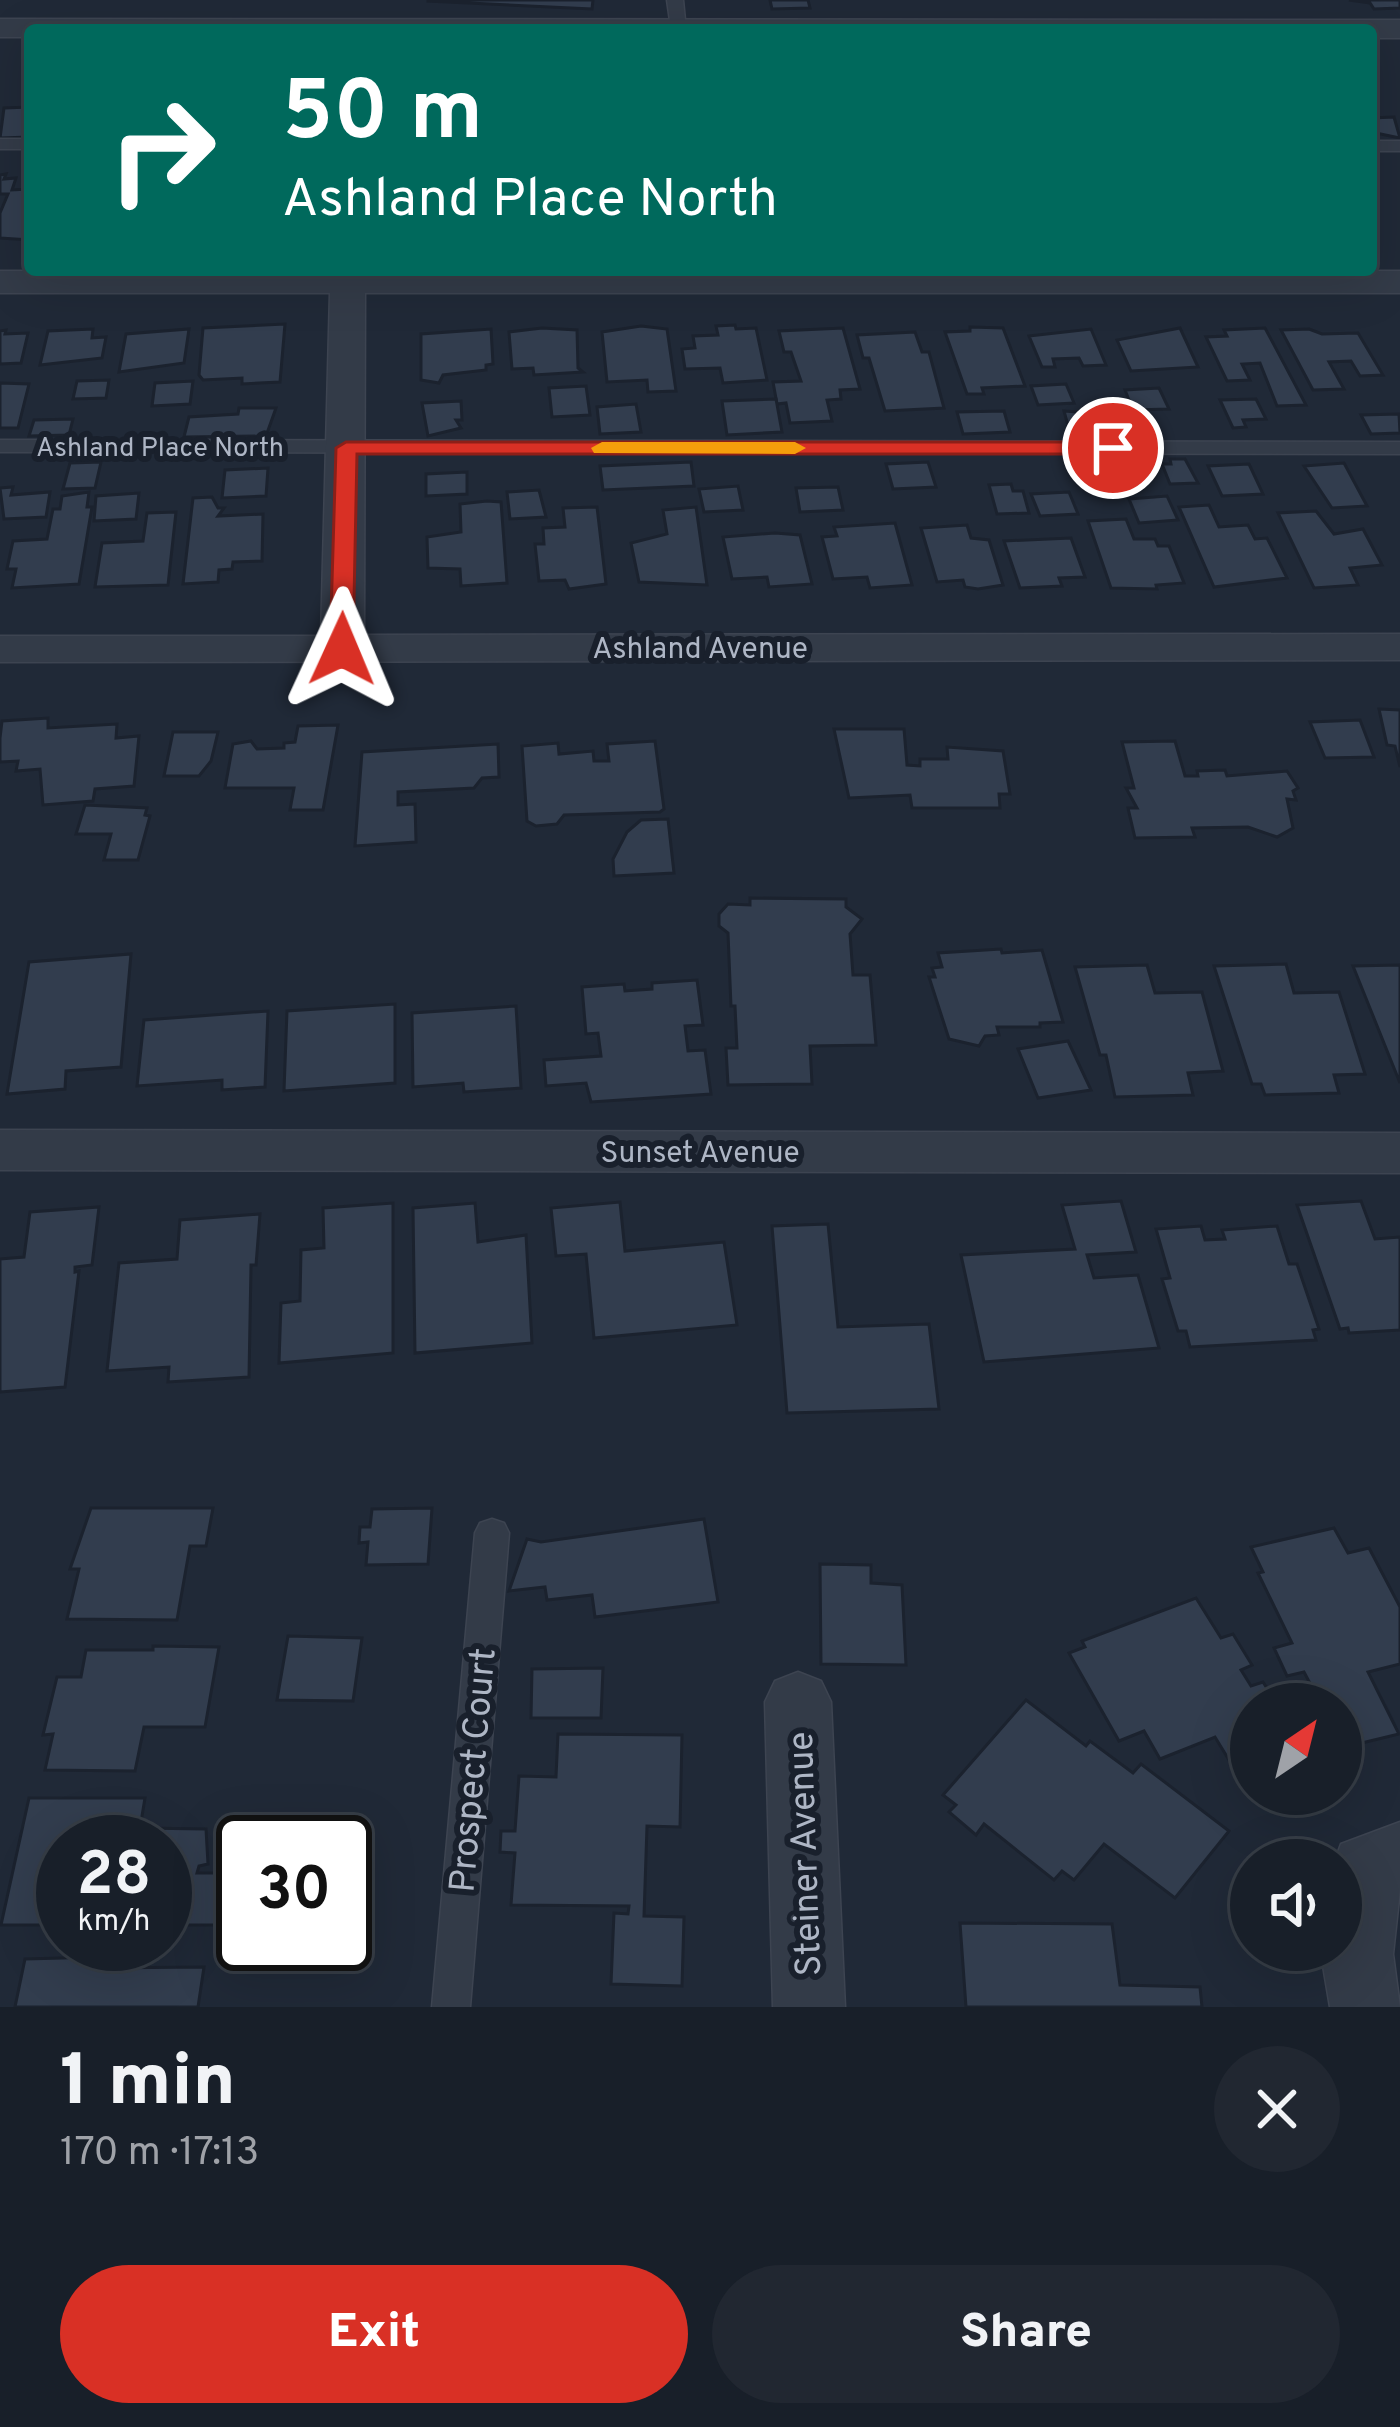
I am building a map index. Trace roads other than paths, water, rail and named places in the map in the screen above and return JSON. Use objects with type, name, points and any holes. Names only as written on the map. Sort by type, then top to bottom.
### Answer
[{"type":"street","points":[[156,24],[677,14],[1051,24]]},
{"type":"street","points":[[342,649],[348,276]]},
{"type":"street","points":[[0,282],[348,276],[1395,276]]},
{"type":"street","name":"Ashland Avenue","points":[[0,649],[1400,647]]},
{"type":"street","name":"Sunset Avenue","points":[[0,1150],[1400,1154]]},
{"type":"street","name":"Steiner Avenue","points":[[798,1702],[808,2007]]},
{"type":"street","points":[[1366,2007],[1357,1954],[1366,1868],[1400,1856]]},
{"type":"lane","name":"Ashland Place North","points":[[0,446],[1400,448]]},
{"type":"lane","name":"Prospect Court","points":[[451,2007],[492,1533]]}]
